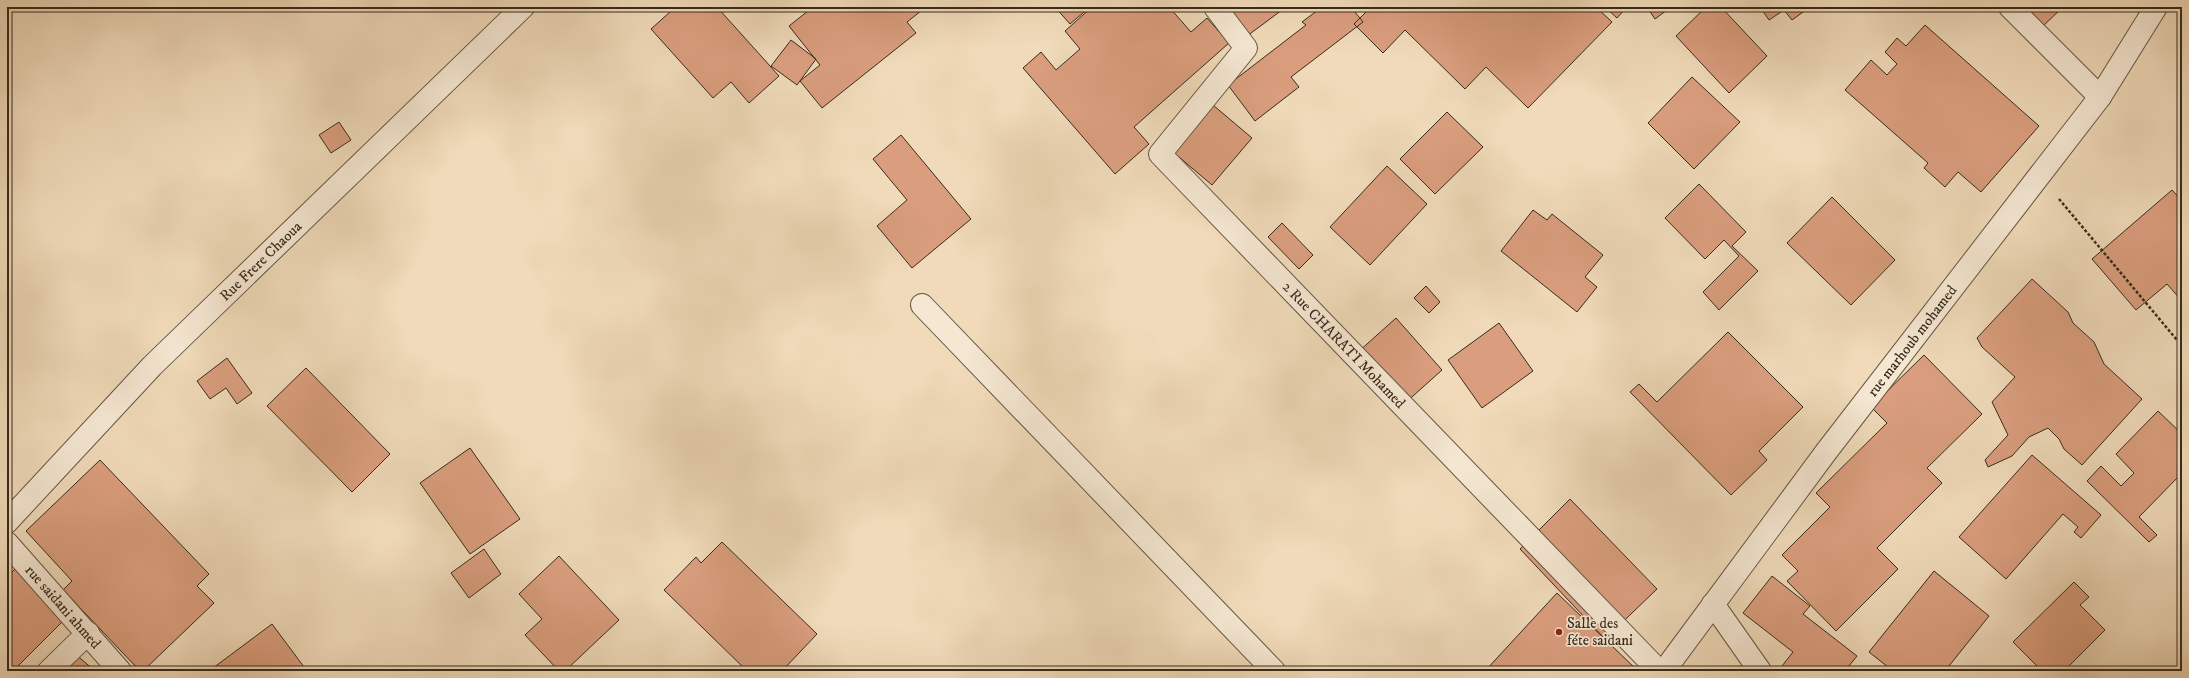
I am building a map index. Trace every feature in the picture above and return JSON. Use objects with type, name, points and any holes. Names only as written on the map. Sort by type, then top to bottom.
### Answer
[{"type":"street","name":"Rue Frere Chaoua","points":[[7,522],[152,366],[523,7]]},
{"type":"street","name":"2 Rue CHARATI Mohamed","points":[[1215,7],[1246,48],[1160,154],[1660,671]]},
{"type":"street","points":[[2010,7],[2100,97]]},
{"type":"street","name":"rue marhoub mohamed","points":[[1664,671],[1826,452],[2100,97],[2156,7]]},
{"type":"street","points":[[922,305],[1274,671]]},
{"type":"street","name":"rue saidani ahmed","points":[[7,543],[120,671]]},
{"type":"street","points":[[1713,604],[1760,671]]},
{"type":"street","points":[[49,671],[88,633]]},
{"type":"path","points":[[2039,176],[2182,346]]},
{"type":"building","points":[[665,7],[717,7],[779,76],[749,103],[731,82],[713,98],[651,29],[670,12]]},
{"type":"building","points":[[813,7],[926,7],[907,22],[916,33],[822,108],[800,81],[820,65],[789,26]]},
{"type":"building","points":[[1055,7],[1090,7],[1070,24]]},
{"type":"building","points":[[1092,7],[1169,7],[1191,32],[1207,18],[1229,43],[1134,127],[1149,144],[1115,174],[1023,68],[1041,52],[1056,70],[1080,49],[1065,31]]},
{"type":"building","points":[[1219,7],[1286,7],[1243,39]]},
{"type":"building","points":[[1322,7],[1351,7],[1363,22],[1291,77],[1299,87],[1255,121],[1228,85],[1306,25],[1302,22]]},
{"type":"building","points":[[1371,7],[1596,7],[1612,22],[1528,108],[1486,67],[1465,89],[1405,30],[1383,53],[1354,24]]},
{"type":"building","points":[[1605,7],[1627,7],[1617,18]]},
{"type":"building","points":[[1647,7],[1671,7],[1655,19]]},
{"type":"building","points":[[1706,7],[1721,7],[1767,56],[1729,93],[1676,36]]},
{"type":"building","points":[[1760,7],[1810,7],[1792,20],[1784,10],[1769,20]]},
{"type":"building","points":[[2024,7],[2063,7],[2042,27]]},
{"type":"building","points":[[1925,25],[2039,126],[1981,192],[1958,172],[1945,187],[1924,168],[1928,163],[1845,90],[1871,60],[1887,75],[1897,64],[1885,52],[1897,38],[1906,46]]},
{"type":"building","points":[[791,40],[816,59],[797,85],[771,66]]},
{"type":"building","points":[[1692,77],[1740,122],[1694,169],[1648,123]]},
{"type":"building","points":[[1213,105],[1252,138],[1212,185],[1173,152]]},
{"type":"building","points":[[1447,112],[1483,147],[1435,194],[1400,159]]},
{"type":"building","points":[[339,122],[351,140],[331,153],[319,135]]},
{"type":"building","points":[[901,135],[971,219],[912,268],[877,226],[907,200],[873,159]]},
{"type":"building","points":[[1387,166],[1427,204],[1370,265],[1330,227]]},
{"type":"building","points":[[1699,184],[1746,232],[1732,246],[1758,271],[1719,310],[1703,292],[1739,256],[1724,240],[1705,259],[1665,218]]},
{"type":"building","points":[[2172,190],[2182,201],[2182,301],[2167,284],[2136,310],[2092,259]]},
{"type":"building","points":[[1832,197],[1895,260],[1851,305],[1787,243]]},
{"type":"building","points":[[1533,210],[1547,220],[1552,214],[1603,255],[1585,277],[1597,287],[1577,312],[1501,251]]},
{"type":"building","points":[[1282,223],[1313,255],[1299,269],[1268,237]]},
{"type":"building","points":[[2032,279],[2068,312],[2073,323],[2094,342],[2104,364],[2142,399],[2082,465],[2064,449],[2059,439],[2048,428],[2029,437],[2012,456],[1988,467],[1985,460],[2008,435],[1992,402],[2015,377],[1982,347],[1977,338]]},
{"type":"building","points":[[1426,286],[1440,302],[1429,313],[1414,298]]},
{"type":"building","points":[[1396,318],[1442,370],[1394,413],[1348,361]]},
{"type":"building","points":[[1499,323],[1533,371],[1482,408],[1448,360]]},
{"type":"building","points":[[1728,332],[1803,407],[1759,451],[1767,460],[1731,495],[1630,392],[1639,384],[1657,402]]},
{"type":"building","points":[[1924,355],[1982,414],[1927,468],[1942,483],[1877,548],[1898,569],[1836,631],[1787,581],[1798,571],[1782,555],[1830,507],[1816,493],[1887,423],[1871,407]]},
{"type":"building","points":[[227,358],[252,393],[237,404],[226,388],[210,399],[197,381]]},
{"type":"building","points":[[306,368],[390,454],[352,492],[267,406]]},
{"type":"building","points":[[2158,411],[2182,434],[2182,473],[2139,517],[2157,535],[2149,542],[2087,481],[2101,466],[2121,486],[2134,473],[2116,454]]},
{"type":"building","points":[[470,448],[520,519],[470,554],[420,483]]},
{"type":"building","points":[[2032,455],[2101,515],[2081,538],[2074,532],[2078,527],[2063,514],[2006,579],[1959,537]]},
{"type":"building","points":[[100,460],[209,574],[197,586],[214,603],[143,671],[140,671],[63,590],[72,581],[26,531]]},
{"type":"building","points":[[1570,499],[1657,589],[1605,639],[1520,549]]},
{"type":"building","points":[[722,542],[817,634],[782,671],[747,671],[664,590],[696,557],[701,563]]},
{"type":"building","points":[[484,549],[501,574],[469,598],[451,573]]},
{"type":"building","points":[[559,556],[619,620],[565,671],[559,671],[525,635],[542,619],[519,594]]},
{"type":"building","points":[[19,565],[69,615],[13,671],[7,671],[7,577]]},
{"type":"building","points":[[1934,571],[1989,616],[1945,671],[1893,671],[1869,652]]},
{"type":"building","points":[[1772,576],[1810,606],[1803,614],[1857,656],[1845,671],[1778,671],[1793,652],[1743,613]]},
{"type":"building","points":[[2074,582],[2089,597],[2080,605],[2105,630],[2064,671],[2042,671],[2013,642]]},
{"type":"building","name":"Salle des féte saidani","points":[[1557,593],[1638,671],[1485,671]]},
{"type":"building","points":[[272,624],[307,671],[209,671]]},
{"type":"building","points":[[73,652],[95,671],[56,671]]},
{"type":"place","name":"Salle des féte saidani","points":[[1559,632]]}]
